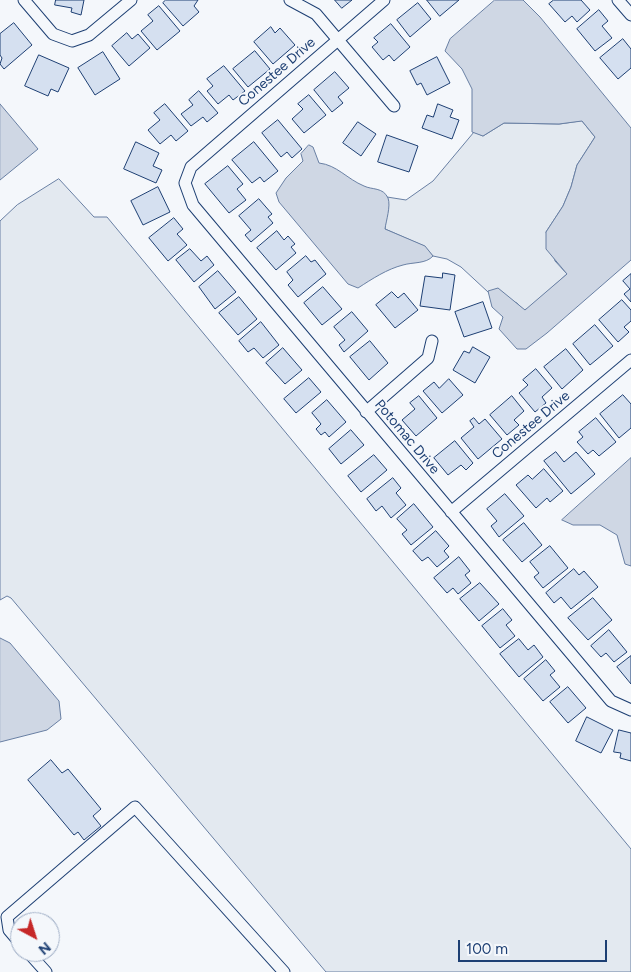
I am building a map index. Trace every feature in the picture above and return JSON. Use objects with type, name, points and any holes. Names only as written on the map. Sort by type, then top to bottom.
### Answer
[{"type":"street","points":[[24,0],[53,34],[72,41],[90,35],[131,0]]},
{"type":"street","points":[[290,0],[316,14],[394,106]]},
{"type":"street","name":"Conestee Drive","points":[[191,167],[384,0]]},
{"type":"street","points":[[618,0],[631,15]]},
{"type":"street","name":"Potomac Drive","points":[[191,167],[185,183],[192,205],[611,701],[631,710]]},
{"type":"street","points":[[366,412],[428,358],[432,341]]},
{"type":"street","name":"Conestee Drive","points":[[451,512],[631,360]]},
{"type":"street","points":[[13,912],[135,807],[284,972]]},
{"type":"street","points":[[10,914],[7,917],[10,931]]},
{"type":"street","points":[[37,962],[46,972]]},
{"type":"shaded area","points":[[495,0],[523,0],[540,17],[631,128],[631,260],[526,349],[517,349],[499,329],[503,317],[492,307],[488,291],[498,288],[525,310],[567,274],[546,249],[546,232],[563,206],[577,165],[595,137],[582,121],[559,124],[504,123],[483,136],[472,132],[472,89],[462,69],[445,51],[450,39]]},
{"type":"shaded area","points":[[0,104],[38,149],[0,180]]},
{"type":"shaded area","points":[[582,121],[595,137],[577,165],[563,206],[546,232],[555,261],[567,274],[529,308],[524,310],[517,303],[488,292],[461,267],[447,259],[433,256],[424,246],[385,229],[387,197],[406,200],[433,181],[474,132],[483,136],[504,123],[559,124]]},
{"type":"shaded area","points":[[309,145],[313,147],[319,163],[331,166],[358,183],[386,194],[389,201],[389,209],[385,229],[425,246],[433,256],[423,262],[391,269],[358,288],[348,284],[279,202],[276,193],[286,178],[303,161],[301,154]]},
{"type":"shaded area","points":[[59,179],[94,217],[107,217],[631,849],[631,972],[326,972],[11,598],[7,596],[0,600],[0,221],[17,205]]},
{"type":"shaded area","points":[[631,458],[631,566],[625,564],[617,535],[600,525],[573,525],[562,520]]},
{"type":"shaded area","points":[[0,638],[10,643],[59,701],[61,719],[47,730],[0,742]]},
{"type":"building","points":[[56,0],[84,0],[81,15],[71,12],[72,8],[55,5]]},
{"type":"building","points":[[166,0],[198,0],[194,6],[199,12],[183,26],[163,3]]},
{"type":"building","points":[[335,0],[352,0],[342,8]]},
{"type":"building","points":[[427,0],[459,0],[440,16]]},
{"type":"building","points":[[554,0],[581,0],[590,10],[577,22],[572,16],[565,22],[549,4]]},
{"type":"building","points":[[418,3],[431,19],[410,37],[397,20]]},
{"type":"building","points":[[159,6],[180,31],[157,50],[141,31],[153,21],[148,15]]},
{"type":"building","points":[[599,10],[608,21],[602,26],[612,38],[595,51],[577,29]]},
{"type":"building","points":[[14,23],[32,45],[4,69],[0,64],[2,58],[0,55],[0,34]]},
{"type":"building","points":[[391,24],[410,47],[394,61],[389,55],[383,60],[372,47],[378,42],[374,38]]},
{"type":"building","points":[[271,27],[275,33],[280,28],[295,45],[273,64],[254,42]]},
{"type":"building","points":[[127,33],[132,39],[138,34],[150,48],[129,66],[112,46]]},
{"type":"building","points":[[623,39],[631,49],[631,68],[618,79],[600,58]]},
{"type":"building","points":[[255,51],[270,69],[248,87],[233,69]]},
{"type":"building","points":[[103,52],[120,79],[95,95],[78,68]]},
{"type":"building","points":[[39,55],[69,68],[58,92],[51,89],[48,96],[25,86]]},
{"type":"building","points":[[437,57],[450,83],[427,95],[421,83],[417,85],[410,71]]},
{"type":"building","points":[[224,66],[245,91],[233,100],[229,95],[218,104],[207,91],[213,86],[207,79]]},
{"type":"building","points":[[335,72],[349,88],[338,97],[343,103],[332,112],[314,90]]},
{"type":"building","points":[[199,91],[218,113],[207,122],[203,117],[191,126],[181,114],[193,105],[189,100]]},
{"type":"building","points":[[309,95],[326,115],[304,133],[292,119],[303,109],[298,104]]},
{"type":"building","points":[[165,104],[188,131],[176,141],[171,135],[160,144],[148,130],[160,120],[154,113]]},
{"type":"building","points":[[438,104],[453,110],[450,117],[459,120],[452,139],[422,128],[427,115],[433,117]]},
{"type":"building","points":[[278,120],[302,149],[292,158],[287,152],[281,157],[262,133]]},
{"type":"building","points":[[358,122],[376,134],[361,156],[343,143]]},
{"type":"building","points":[[387,135],[418,146],[409,172],[378,162]]},
{"type":"building","points":[[136,142],[159,153],[153,166],[162,170],[156,183],[124,169]]},
{"type":"building","points":[[254,142],[278,171],[264,182],[260,177],[252,183],[232,160]]},
{"type":"building","points":[[228,166],[243,184],[237,189],[246,200],[229,213],[205,184]]},
{"type":"building","points":[[158,187],[170,212],[143,225],[131,201]]},
{"type":"building","points":[[259,199],[272,214],[268,217],[273,223],[251,242],[245,235],[251,230],[239,216]]},
{"type":"building","points":[[174,218],[183,229],[177,234],[187,245],[168,261],[149,238]]},
{"type":"building","points":[[277,231],[284,240],[288,236],[295,244],[291,247],[296,253],[276,270],[257,248]]},
{"type":"building","points":[[190,249],[201,261],[207,256],[214,265],[194,282],[176,260]]},
{"type":"building","points":[[306,256],[311,262],[315,260],[326,274],[298,297],[288,285],[293,280],[287,272]]},
{"type":"building","points":[[218,271],[236,292],[215,309],[199,287]]},
{"type":"building","points":[[443,273],[455,275],[450,310],[420,306],[425,276],[442,278]]},
{"type":"building","points":[[631,274],[631,302],[624,294],[630,289],[623,281]]},
{"type":"building","points":[[323,287],[342,309],[322,325],[304,303]]},
{"type":"building","points":[[392,292],[398,298],[404,293],[418,310],[395,328],[376,305]]},
{"type":"building","points":[[239,297],[257,319],[238,335],[219,313]]},
{"type":"building","points":[[622,300],[631,310],[631,321],[624,327],[629,332],[618,342],[599,320]]},
{"type":"building","points":[[483,302],[492,328],[464,337],[455,312]]},
{"type":"building","points":[[352,312],[368,331],[344,352],[339,345],[345,340],[334,327]]},
{"type":"building","points":[[261,322],[279,345],[263,358],[254,348],[248,352],[239,341]]},
{"type":"building","points":[[595,325],[613,346],[590,365],[573,344]]},
{"type":"building","points":[[370,341],[388,363],[369,380],[350,357]]},
{"type":"building","points":[[473,347],[490,357],[475,383],[453,370],[464,351],[469,353]]},
{"type":"building","points":[[283,348],[302,370],[285,384],[266,363]]},
{"type":"building","points":[[566,349],[583,370],[562,389],[544,367]]},
{"type":"building","points":[[536,369],[552,388],[542,397],[546,403],[535,412],[519,393],[528,385],[523,380]]},
{"type":"building","points":[[309,378],[321,392],[296,413],[284,399]]},
{"type":"building","points":[[449,379],[463,395],[442,413],[423,391],[434,382],[439,388]]},
{"type":"building","points":[[623,395],[631,404],[631,428],[619,438],[600,414]]},
{"type":"building","points":[[419,396],[437,418],[416,436],[402,420],[415,409],[410,403]]},
{"type":"building","points":[[512,396],[524,411],[514,420],[519,425],[507,435],[490,415]]},
{"type":"building","points":[[327,400],[346,422],[329,437],[325,432],[321,435],[316,429],[321,424],[312,413]]},
{"type":"building","points":[[474,418],[479,424],[485,419],[502,439],[478,459],[461,438],[474,427],[470,421]]},
{"type":"building","points":[[596,418],[616,442],[599,456],[593,450],[588,454],[577,442],[583,437],[579,432]]},
{"type":"building","points":[[351,430],[364,445],[341,464],[329,449]]},
{"type":"building","points":[[455,441],[473,463],[466,470],[461,465],[448,475],[434,458]]},
{"type":"building","points":[[556,452],[564,462],[576,452],[595,474],[571,494],[544,461]]},
{"type":"building","points":[[374,455],[387,470],[361,492],[348,476]]},
{"type":"building","points":[[544,469],[563,491],[550,502],[547,498],[536,508],[516,485],[528,475],[532,479]]},
{"type":"building","points":[[393,478],[401,488],[396,493],[406,505],[391,518],[382,506],[376,511],[367,499]]},
{"type":"building","points":[[505,494],[524,516],[499,537],[491,526],[497,521],[487,509]]},
{"type":"building","points":[[414,504],[433,527],[411,545],[402,534],[407,530],[397,519]]},
{"type":"building","points":[[524,523],[542,545],[522,562],[503,540]]},
{"type":"building","points":[[436,531],[449,546],[444,551],[449,557],[437,567],[428,557],[422,561],[413,551]]},
{"type":"building","points":[[550,546],[568,568],[543,588],[534,577],[539,573],[530,562]]},
{"type":"building","points":[[459,557],[470,571],[465,575],[471,583],[458,594],[453,588],[447,593],[434,578]]},
{"type":"building","points":[[574,569],[579,575],[584,571],[598,587],[571,609],[561,597],[554,603],[546,593]]},
{"type":"building","points":[[480,583],[499,604],[479,621],[460,599]]},
{"type":"building","points":[[593,598],[612,620],[588,640],[568,618]]},
{"type":"building","points":[[503,609],[512,620],[506,625],[515,636],[500,648],[482,626]]},
{"type":"building","points":[[609,630],[627,652],[614,662],[606,653],[601,657],[591,646]]},
{"type":"building","points":[[519,639],[528,650],[534,645],[543,657],[519,677],[500,654]]},
{"type":"building","points":[[631,656],[631,684],[617,667]]},
{"type":"building","points":[[546,660],[555,671],[550,675],[560,687],[543,701],[524,679]]},
{"type":"building","points":[[568,687],[586,708],[568,723],[550,702]]},
{"type":"building","points":[[587,717],[613,730],[601,753],[576,741]]},
{"type":"building","points":[[619,730],[631,733],[631,761],[620,758],[621,753],[614,752]]},
{"type":"building","points":[[51,760],[62,773],[68,769],[101,809],[93,816],[101,826],[84,840],[78,832],[74,835],[28,780]]}]
